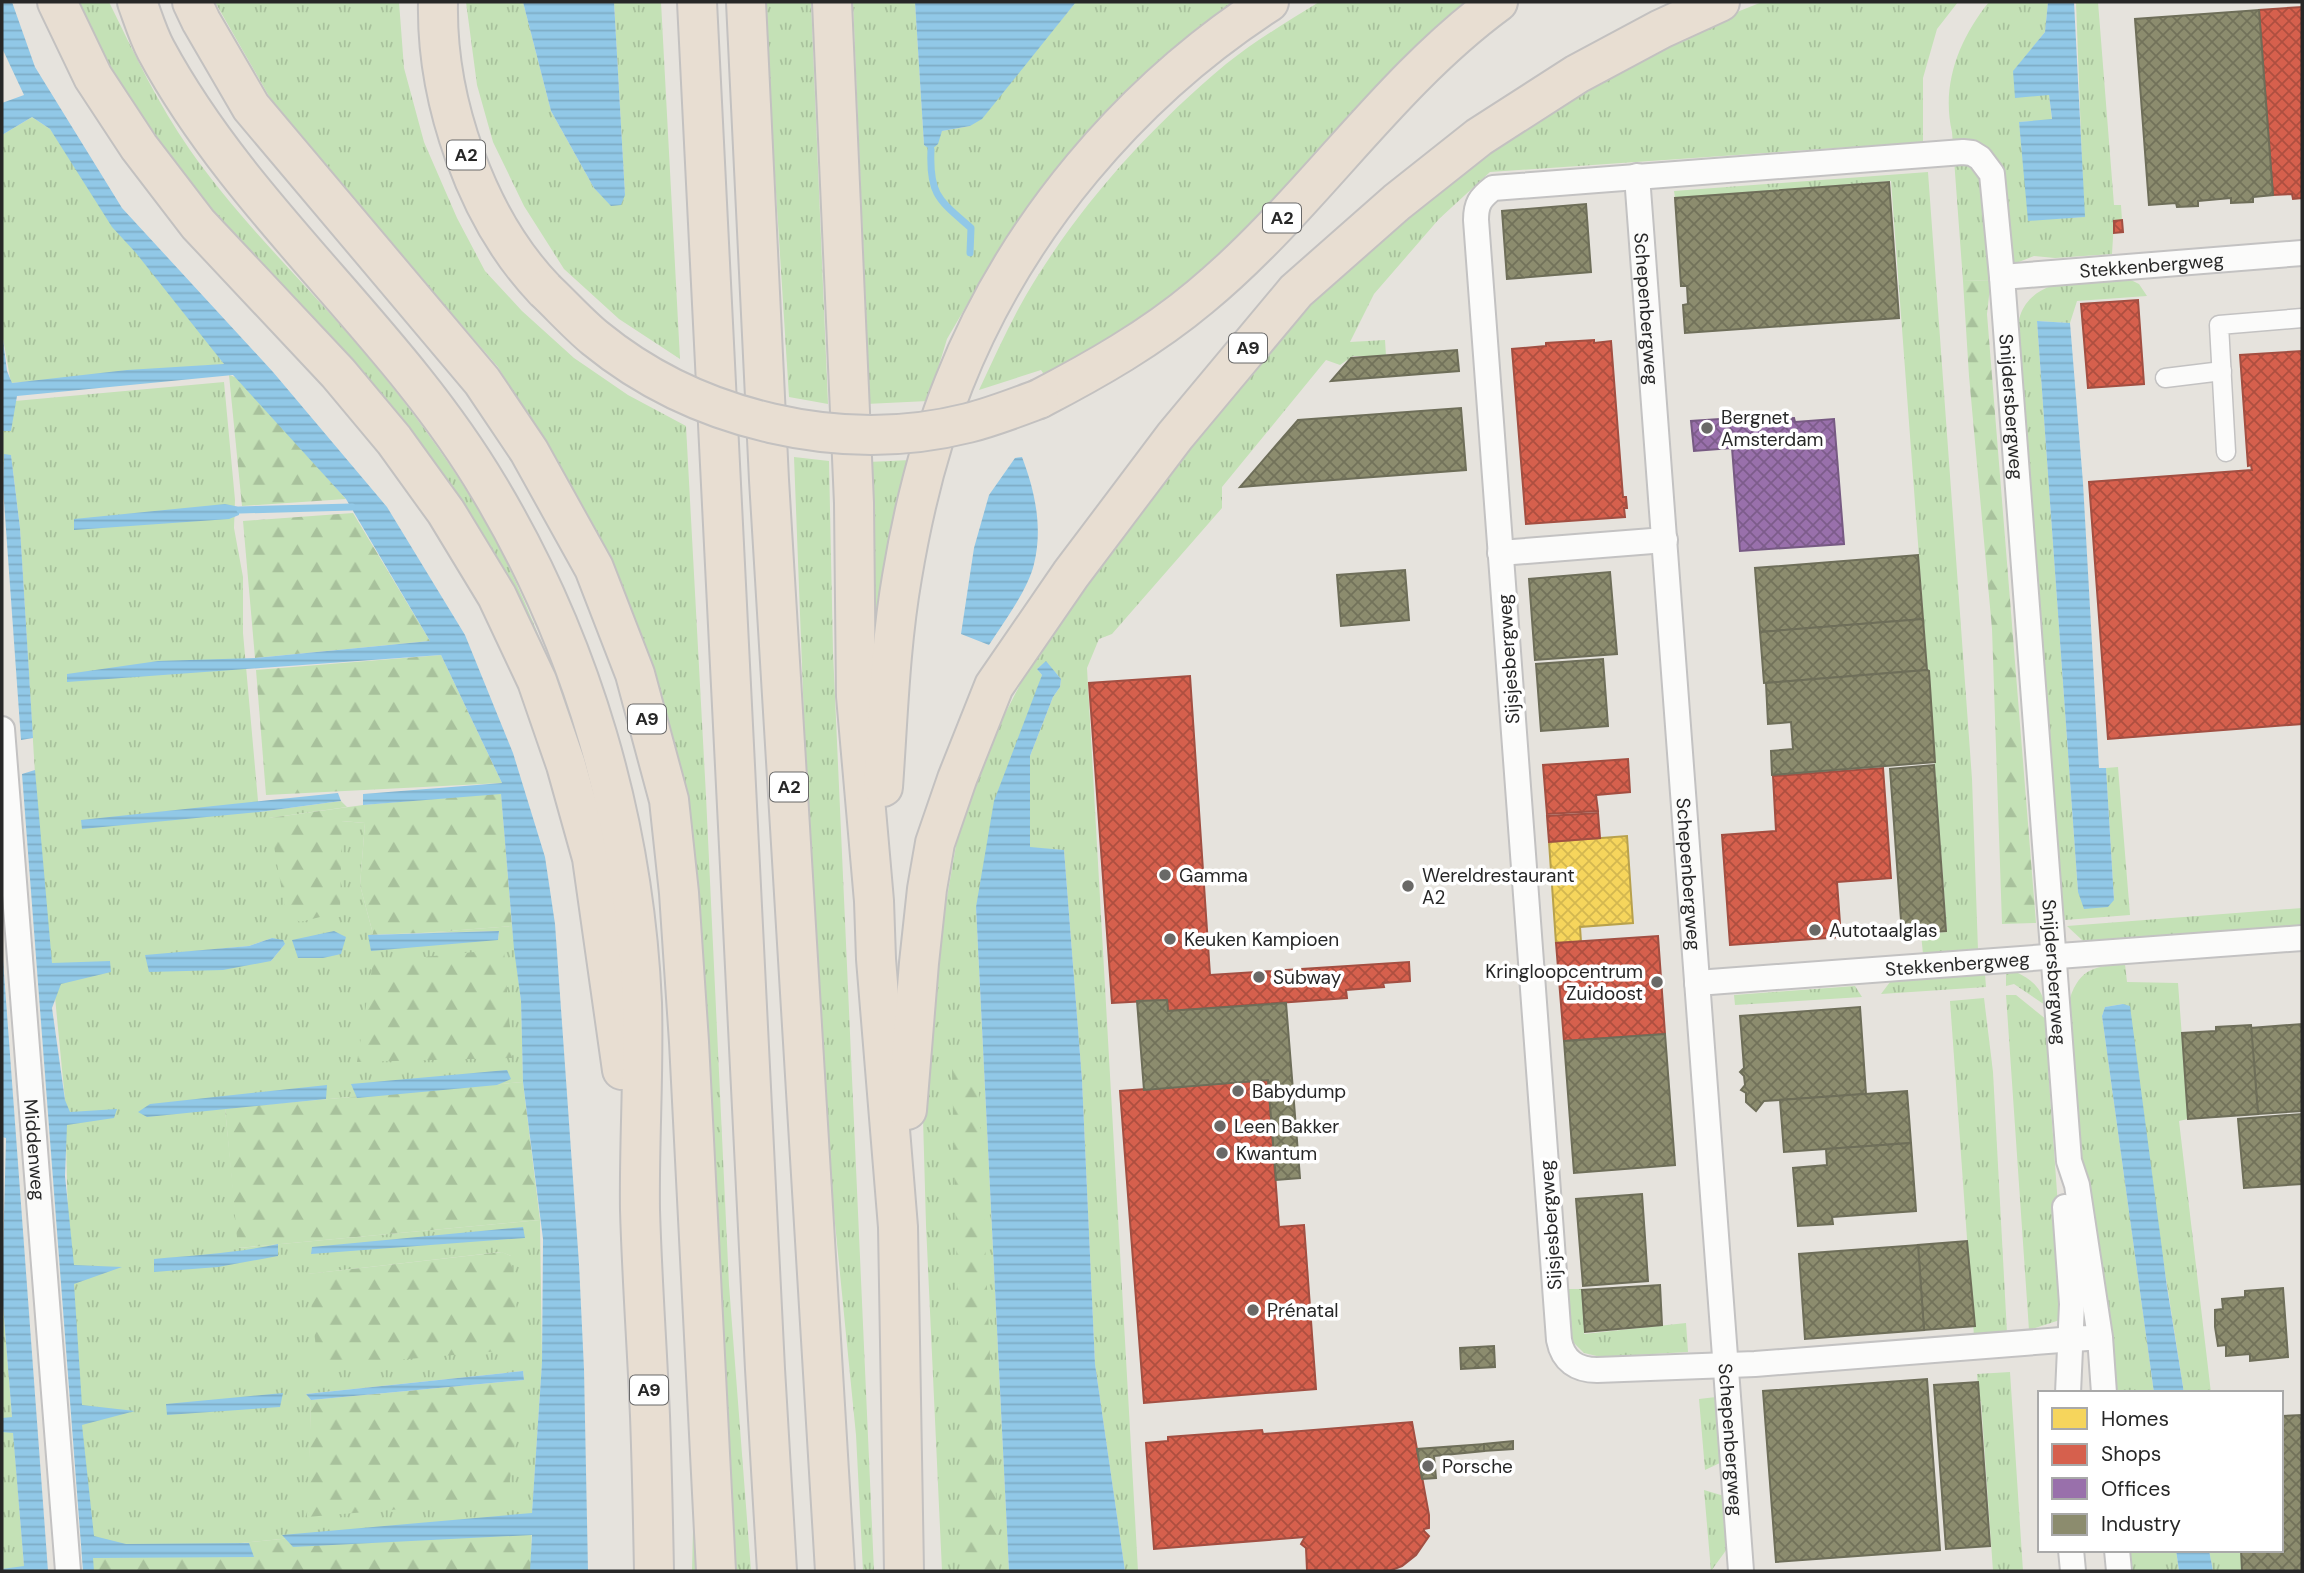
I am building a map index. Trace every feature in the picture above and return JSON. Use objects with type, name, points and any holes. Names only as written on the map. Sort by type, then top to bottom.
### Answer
[{"type":"highway","points":[[57,2],[93,77],[139,147],[198,224],[329,363],[394,440],[446,512],[497,596],[537,681],[566,765],[592,858],[640,1209]]},
{"type":"highway","name":"A9","points":[[137,2],[154,47],[205,131],[274,218],[393,353],[441,415],[488,486],[525,552],[553,610],[594,720],[614,797],[632,894],[642,1002],[640,1209],[654,1571]]},
{"type":"highway","name":"A9","points":[[192,2],[251,107],[482,381],[522,441],[594,568],[635,674],[669,800],[679,893],[716,1571]]},
{"type":"highway","name":"A2","points":[[438,2],[438,34],[450,103],[470,167],[495,223],[533,277],[595,338],[638,368],[678,391],[714,407],[755,419],[803,430],[842,434],[895,433],[966,424],[1039,399],[1109,361],[1200,298],[1279,221],[1448,42],[1498,2]]},
{"type":"highway","points":[[696,2],[777,1571]]},
{"type":"highway","name":"A2","points":[[746,2],[769,480],[835,1571]]},
{"type":"highway","points":[[832,2],[854,503],[856,696],[874,901]]},
{"type":"highway","name":"A9","points":[[904,1571],[898,1227],[876,959],[874,901],[891,668],[903,573],[919,497],[933,442],[954,382],[1016,260],[1069,186],[1155,91],[1199,53],[1269,2]]},
{"type":"highway","name":"A9","points":[[898,1227],[919,964],[935,843],[957,779],[995,687],[1072,574],[1175,436],[1296,291],[1397,202],[1479,137],[1577,74],[1661,29],[1720,2]]},
{"type":"street","name":"Snijdersbergweg","points":[[1483,195],[1501,186],[1931,153],[1972,153],[1980,158],[1992,174],[2070,1161],[2077,1185],[2099,1337],[2104,1391]]},
{"type":"street","name":"Schepenbergweg","points":[[1637,176],[1741,1571]]},
{"type":"street","name":"Sijsjesbergweg","points":[[1483,195],[1476,209],[1476,220],[1560,1348],[1569,1362],[1588,1370],[1768,1363],[2099,1337]]},
{"type":"street","name":"Stekkenbergweg","points":[[2002,277],[2302,253]]},
{"type":"street","points":[[2226,452],[2219,325],[2302,318]]},
{"type":"street","points":[[2165,378],[2222,371]]},
{"type":"street","points":[[1500,553],[1665,540]]},
{"type":"street","name":"Middenweg","points":[[2,729],[68,1571]]},
{"type":"street","name":"Stekkenbergweg","points":[[1697,983],[2302,938]]},
{"type":"street","name":"Snijdersbergweg","points":[[2068,1391],[2072,1304],[2064,1186],[2070,1161]]},
{"type":"street","points":[[2071,1552],[2073,1571]]},
{"type":"street","points":[[2117,1552],[2119,1571]]},
{"type":"green space","points":[[69,2],[109,2],[157,96],[190,150],[237,211],[366,354],[436,445],[478,509],[505,559],[539,637],[569,717],[530,646],[172,175]]},
{"type":"green space","points":[[215,2],[399,2],[404,68],[424,142],[457,218],[485,271],[522,311],[574,358],[628,395],[686,426],[729,1285],[751,1571],[692,1571],[694,1490],[682,804],[556,463],[498,367],[270,98]]},
{"type":"green space","points":[[466,2],[523,2],[551,111],[594,188],[612,206],[625,195],[614,2],[661,2],[680,359],[619,319],[564,269],[524,206],[493,142],[477,85]]},
{"type":"green space","points":[[764,2],[811,2],[828,404],[789,397]]},
{"type":"green space","points":[[853,2],[915,2],[924,145],[931,149],[942,131],[970,126],[1076,2],[1234,2],[1112,111],[1054,172],[1010,231],[947,339],[928,401],[866,404],[867,335]]},
{"type":"green space","points":[[1319,2],[1466,2],[1413,49],[1257,218],[1198,275],[1144,319],[1045,376],[1041,370],[979,390],[1013,319],[1037,277],[1078,218],[1123,163],[1199,87],[1226,64]]},
{"type":"green space","points":[[1762,2],[1958,2],[1937,29],[1923,78],[1923,142],[1490,172],[1439,219],[1374,294],[1350,342],[1385,340],[1386,356],[1353,356],[1340,365],[1326,360],[1222,487],[1222,508],[1112,634],[1099,639],[1087,668],[1138,1571],[1125,1571],[1095,1364],[1082,1080],[1064,850],[1030,848],[1030,756],[1061,679],[1046,662],[1037,669],[1042,675],[976,907],[1009,1571],[942,1571],[926,1225],[921,1047],[958,834],[994,735],[1026,673],[1166,478],[1293,323],[1341,273],[1398,221],[1476,162],[1585,91],[1702,26]]},
{"type":"green space","points":[[1989,2],[2048,2],[2045,32],[2013,72],[2049,95],[2052,120],[2019,122],[2029,220],[2084,217],[2076,2],[2098,2],[2114,205],[2121,205],[2122,220],[2114,221],[2112,254],[2055,258],[2034,256],[2006,267],[1993,280],[1963,281],[1949,97],[1955,63],[1961,47]]},
{"type":"green space","points":[[32,117],[50,129],[224,364],[11,383],[2,333],[2,135]]},
{"type":"green space","points":[[1928,172],[1972,779],[1978,950],[1923,954],[1921,934],[1947,932],[1891,181],[1675,198],[1674,191]]},
{"type":"green space","points":[[2127,278],[2139,284],[2147,296],[2077,301],[2070,323],[2037,321],[2078,892],[2114,900],[2106,768],[2118,767],[2130,915],[2065,920],[2059,890],[2019,322],[2027,302],[2051,286],[2081,280]]},
{"type":"green space","points":[[1993,280],[1987,314],[2036,923],[2002,924],[1992,629],[1963,281]]},
{"type":"green space","points":[[229,375],[238,378],[346,499],[242,506]]},
{"type":"green space","points":[[224,382],[235,500],[234,528],[243,577],[243,633],[259,812],[341,801],[347,807],[269,818],[340,856],[341,821],[365,823],[360,885],[373,934],[369,935],[498,940],[499,931],[421,933],[512,926],[521,1001],[523,1082],[225,1108],[239,1248],[540,1220],[542,1362],[532,1514],[92,1558],[69,1264],[65,1100],[38,823],[20,528],[11,455],[4,455],[2,489],[2,431],[11,430],[15,401]],"holes":[[[272,938],[285,944],[271,961],[145,956],[249,946]],[[501,1252],[511,1256],[308,1274]],[[523,1371],[524,1380],[308,1517],[311,1400],[306,1394]]]},
{"type":"green space","points":[[794,457],[829,461],[833,652],[874,1571],[863,1571],[856,1435],[816,1032]]},
{"type":"green space","points":[[911,460],[879,628],[874,629],[868,462]]},
{"type":"green space","points":[[353,513],[430,641],[255,658],[243,521]]},
{"type":"green space","points":[[441,655],[502,783],[266,795],[256,670]]},
{"type":"green space","points":[[501,793],[512,926],[368,935],[373,934],[360,885],[365,823],[342,821],[340,912],[300,922],[286,914],[269,818],[363,805]]},
{"type":"green space","points":[[2302,908],[2302,925],[2083,941],[2067,926]]},
{"type":"green space","points":[[504,949],[512,1058],[357,1062],[373,962]]},
{"type":"green space","points":[[2125,964],[2127,982],[2178,983],[2188,1119],[2179,1121],[2211,1391],[2184,1391],[2123,1004],[2105,1007],[2102,1016],[2154,1391],[2116,1391],[2081,1173],[2070,998],[2084,975],[2090,970]]},
{"type":"green space","points":[[2016,972],[2035,985],[2045,1005],[2014,984],[2006,986],[2006,974]]},
{"type":"green space","points":[[1985,974],[1986,987],[1881,994],[1890,982]]},
{"type":"green space","points":[[1855,986],[1862,997],[1735,1005],[1734,995]]},
{"type":"green space","points":[[2006,995],[2016,995],[2047,1020],[2066,1318],[2029,1330]]},
{"type":"green space","points":[[1984,998],[1993,1072],[2007,1333],[1974,1336],[1950,1001]]},
{"type":"green space","points":[[952,1068],[978,1075],[999,1571],[964,1571]]},
{"type":"green space","points":[[523,1082],[540,1220],[238,1248],[225,1108]]},
{"type":"green space","points":[[502,1252],[511,1256],[521,1349],[318,1367],[308,1274]]},
{"type":"green space","points":[[1568,1289],[1583,1289],[1584,1334],[1686,1323],[1688,1352],[1601,1357],[1584,1353],[1571,1340]]},
{"type":"green space","points":[[2,1293],[24,1566],[27,1571],[2,1571]]},
{"type":"green space","points":[[2010,1372],[2023,1571],[1993,1571],[1977,1374]]},
{"type":"green space","points":[[524,1380],[507,1500],[307,1517],[311,1400]]},
{"type":"green space","points":[[1716,1397],[1722,1462],[1705,1470],[1699,1399]]},
{"type":"green space","points":[[1704,1490],[1724,1496],[1727,1549],[1711,1571]]},
{"type":"green space","points":[[532,1514],[531,1571],[93,1571],[92,1558]]},
{"type":"green space","points":[[2127,1552],[2176,1552],[2179,1571],[2129,1571]]},
{"type":"green space","points":[[2209,1552],[2241,1552],[2242,1571],[2213,1571]]},
{"type":"water","points":[[2,2],[12,2],[35,67],[122,208],[273,372],[387,507],[465,635],[513,753],[545,857],[555,924],[579,1264],[588,1571],[530,1571],[532,1535],[293,1547],[282,1535],[532,1513],[542,1362],[543,1239],[523,1082],[521,1001],[501,794],[363,805],[363,794],[502,783],[441,655],[67,682],[67,674],[158,661],[255,658],[430,641],[346,499],[233,375],[17,396],[11,431],[2,431],[2,333],[7,371],[12,383],[127,370],[224,364],[136,253],[112,227],[50,129],[32,117],[2,135],[2,103],[24,95],[2,48]]},
{"type":"water","points":[[523,2],[614,2],[625,195],[621,205],[611,206],[594,188],[551,111]]},
{"type":"water","points":[[915,2],[1076,2],[982,119],[970,126],[942,131],[938,144],[931,150],[924,145]]},
{"type":"water","points":[[2048,2],[2074,2],[2085,217],[2028,221],[2019,122],[2052,119],[2049,95],[2015,98],[2013,71],[2045,32]]},
{"type":"water","points":[[2037,321],[2070,323],[2083,483],[2099,768],[2106,768],[2114,900],[2108,907],[2084,909],[2078,892]]},
{"type":"water","points":[[4,454],[11,455],[20,528],[33,738],[21,740],[3,487]]},
{"type":"water","points":[[1022,457],[1036,510],[1037,550],[1026,585],[989,645],[961,634],[974,548],[989,495],[1015,458]]},
{"type":"water","points":[[225,504],[240,507],[239,515],[229,519],[74,530],[74,519]]},
{"type":"water","points":[[1046,661],[1061,679],[1030,756],[1030,847],[1064,850],[1082,1080],[1095,1364],[1125,1571],[1009,1571],[976,907],[994,801],[1042,675],[1037,669]]},
{"type":"water","points":[[35,770],[52,963],[110,961],[111,972],[61,984],[52,1008],[65,1100],[70,1112],[117,1109],[114,1118],[67,1125],[65,1176],[74,1265],[122,1267],[74,1284],[82,1405],[135,1411],[82,1425],[94,1536],[126,1544],[249,1543],[254,1557],[93,1558],[94,1571],[83,1571],[22,774]]},
{"type":"water","points":[[338,793],[341,801],[259,812],[82,829],[81,820]]},
{"type":"water","points":[[334,931],[346,937],[341,954],[323,958],[298,958],[292,940]]},
{"type":"water","points":[[499,931],[498,940],[371,951],[368,935]]},
{"type":"water","points":[[272,938],[283,940],[285,944],[271,961],[223,970],[149,972],[145,955],[249,946]]},
{"type":"water","points":[[2,946],[48,1571],[2,1571],[24,1566],[13,1433],[2,1432],[2,1418],[12,1417],[2,1293],[6,1138],[2,1137]]},
{"type":"water","points":[[2123,1004],[2130,1006],[2167,1287],[2184,1391],[2154,1391],[2102,1016],[2105,1007]]},
{"type":"water","points":[[507,1070],[511,1079],[497,1085],[357,1098],[351,1084]]},
{"type":"water","points":[[327,1085],[326,1099],[147,1117],[138,1112],[150,1104]]},
{"type":"water","points":[[523,1227],[525,1238],[311,1254],[312,1247]]},
{"type":"water","points":[[278,1244],[278,1256],[218,1267],[154,1272],[154,1259],[232,1252]]},
{"type":"water","points":[[523,1371],[524,1380],[311,1400],[306,1394]]},
{"type":"water","points":[[283,1393],[280,1407],[167,1415],[166,1404]]},
{"type":"water","points":[[2176,1552],[2209,1552],[2213,1571],[2179,1571]]},
{"type":"building: Homes","points":[[1627,836],[1633,923],[1580,927],[1581,942],[1556,943],[1549,842]]},
{"type":"building: Shops","points":[[2302,7],[2302,198],[2293,199],[2292,194],[2273,195],[2259,10]]},
{"type":"building: Shops","points":[[2122,220],[2123,232],[2114,233],[2114,221]]},
{"type":"building: Shops","points":[[2138,300],[2144,384],[2088,388],[2081,304]]},
{"type":"building: Shops","points":[[1594,340],[1594,343],[1611,341],[1623,497],[1626,497],[1627,508],[1624,508],[1625,517],[1526,524],[1512,349],[1546,346],[1546,343]]},
{"type":"building: Shops","points":[[2302,351],[2302,724],[2108,739],[2089,482],[2252,470],[2251,465],[2248,466],[2240,355]]},
{"type":"building: Shops","points":[[1190,676],[1210,975],[1409,962],[1410,981],[1383,983],[1384,987],[1346,990],[1347,998],[1168,1011],[1167,1000],[1112,1003],[1089,683]]},
{"type":"building: Shops","points":[[1628,759],[1630,792],[1596,795],[1598,811],[1547,814],[1543,765]]},
{"type":"building: Shops","points":[[1883,768],[1891,878],[1837,882],[1841,937],[1730,945],[1722,835],[1776,831],[1773,776]]},
{"type":"building: Shops","points":[[1598,813],[1600,838],[1549,842],[1547,816]]},
{"type":"building: Shops","points":[[1658,936],[1665,1034],[1564,1041],[1556,943]]},
{"type":"building: Shops","points":[[1268,1080],[1279,1227],[1304,1225],[1316,1389],[1144,1403],[1120,1091]]},
{"type":"building: Shops","points":[[1412,1422],[1429,1515],[1429,1528],[1424,1531],[1429,1536],[1416,1555],[1402,1566],[1389,1571],[1307,1570],[1306,1548],[1301,1544],[1305,1537],[1154,1549],[1146,1443],[1168,1441],[1168,1437],[1262,1430],[1263,1434]]},
{"type":"building: Offices","points":[[1750,417],[1751,421],[1834,419],[1844,544],[1740,551],[1732,448],[1694,451],[1691,421]]},
{"type":"building: Industry","points":[[2259,10],[2273,195],[2253,197],[2253,202],[2231,203],[2231,198],[2198,201],[2198,206],[2177,207],[2176,203],[2149,205],[2135,19]]},
{"type":"building: Industry","points":[[1889,182],[1899,318],[1685,333],[1683,305],[1688,304],[1687,286],[1681,286],[1675,198]]},
{"type":"building: Industry","points":[[1586,204],[1591,272],[1507,279],[1502,211]]},
{"type":"building: Industry","points":[[1457,350],[1459,371],[1331,381],[1351,358]]},
{"type":"building: Industry","points":[[1461,408],[1466,470],[1240,487],[1298,420]]},
{"type":"building: Industry","points":[[1918,555],[1923,619],[1760,632],[1755,568]]},
{"type":"building: Industry","points":[[1405,570],[1409,620],[1341,626],[1337,575]]},
{"type":"building: Industry","points":[[1610,572],[1617,654],[1535,660],[1529,579]]},
{"type":"building: Industry","points":[[1923,619],[1927,670],[1764,683],[1760,632]]},
{"type":"building: Industry","points":[[1603,659],[1608,726],[1541,731],[1536,664]]},
{"type":"building: Industry","points":[[1927,670],[1935,762],[1772,775],[1771,751],[1793,749],[1791,722],[1768,724],[1766,683]]},
{"type":"building: Industry","points":[[1934,765],[1946,931],[1902,934],[1890,769]]},
{"type":"building: Industry","points":[[1167,1000],[1168,1011],[1286,1003],[1300,1178],[1276,1180],[1268,1080],[1144,1090],[1137,1001]]},
{"type":"building: Industry","points":[[1860,1007],[1866,1094],[1764,1101],[1756,1111],[1746,1102],[1746,1093],[1741,1090],[1745,1085],[1744,1076],[1740,1072],[1744,1068],[1740,1016]]},
{"type":"building: Industry","points":[[2302,1024],[2302,1111],[2258,1114],[2251,1028]]},
{"type":"building: Industry","points":[[2251,1025],[2258,1114],[2188,1119],[2182,1033]]},
{"type":"building: Industry","points":[[1665,1034],[1675,1165],[1574,1173],[1564,1041]]},
{"type":"building: Industry","points":[[1907,1091],[1911,1143],[1784,1152],[1780,1100]]},
{"type":"building: Industry","points":[[2302,1114],[2302,1184],[2244,1188],[2238,1119]]},
{"type":"building: Industry","points":[[1911,1143],[1916,1211],[1832,1217],[1833,1224],[1798,1226],[1793,1168],[1827,1165],[1826,1149]]},
{"type":"building: Industry","points":[[1642,1194],[1648,1281],[1583,1286],[1576,1199]]},
{"type":"building: Industry","points":[[1967,1241],[1975,1326],[1924,1330],[1918,1245]]},
{"type":"building: Industry","points":[[1918,1245],[1924,1330],[1805,1339],[1799,1254]]},
{"type":"building: Industry","points":[[1660,1285],[1662,1325],[1585,1332],[1582,1290]]},
{"type":"building: Industry","points":[[2283,1288],[2288,1357],[2250,1361],[2250,1354],[2226,1356],[2226,1345],[2218,1346],[2215,1327],[2215,1310],[2223,1309],[2222,1299],[2245,1297],[2245,1291]]},
{"type":"building: Industry","points":[[1494,1346],[1495,1367],[1461,1369],[1460,1348]]},
{"type":"building: Industry","points":[[1927,1379],[1940,1550],[1776,1562],[1763,1391]]},
{"type":"building: Industry","points":[[1978,1382],[1990,1546],[1946,1549],[1934,1385]]},
{"type":"building: Industry","points":[[2302,1415],[2302,1571],[2242,1571],[2241,1552],[2283,1552],[2283,1416]]},
{"type":"building: Industry","points":[[1513,1441],[1513,1449],[1484,1451],[1484,1444]]},
{"type":"building: Industry","name":"Porsche","points":[[1484,1444],[1484,1451],[1434,1456],[1436,1478],[1422,1479],[1417,1449]]},
{"type":"waterway","points":[[931,150],[934,187],[944,203],[971,228],[970,253]]},
{"type":"waterway","points":[[240,510],[352,507]]},
{"type":"place","name":"Bergnet Amsterdam","points":[[1707,428]]},
{"type":"place","name":"Gamma","points":[[1165,875]]},
{"type":"place","name":"Wereldrestaurant A2","points":[[1408,886]]},
{"type":"place","name":"Autotaalglas","points":[[1815,930]]},
{"type":"place","name":"Keuken Kampioen","points":[[1170,939]]},
{"type":"place","name":"Subway","points":[[1259,977]]},
{"type":"place","name":"Kringloopcentrum Zuidoost","points":[[1657,982]]},
{"type":"place","name":"Babydump","points":[[1238,1091]]},
{"type":"place","name":"Leen Bakker","points":[[1220,1126]]},
{"type":"place","name":"Kwantum","points":[[1222,1153]]},
{"type":"place","name":"Prénatal","points":[[1253,1310]]},
{"type":"place","name":"Porsche","points":[[1428,1466]]}]
